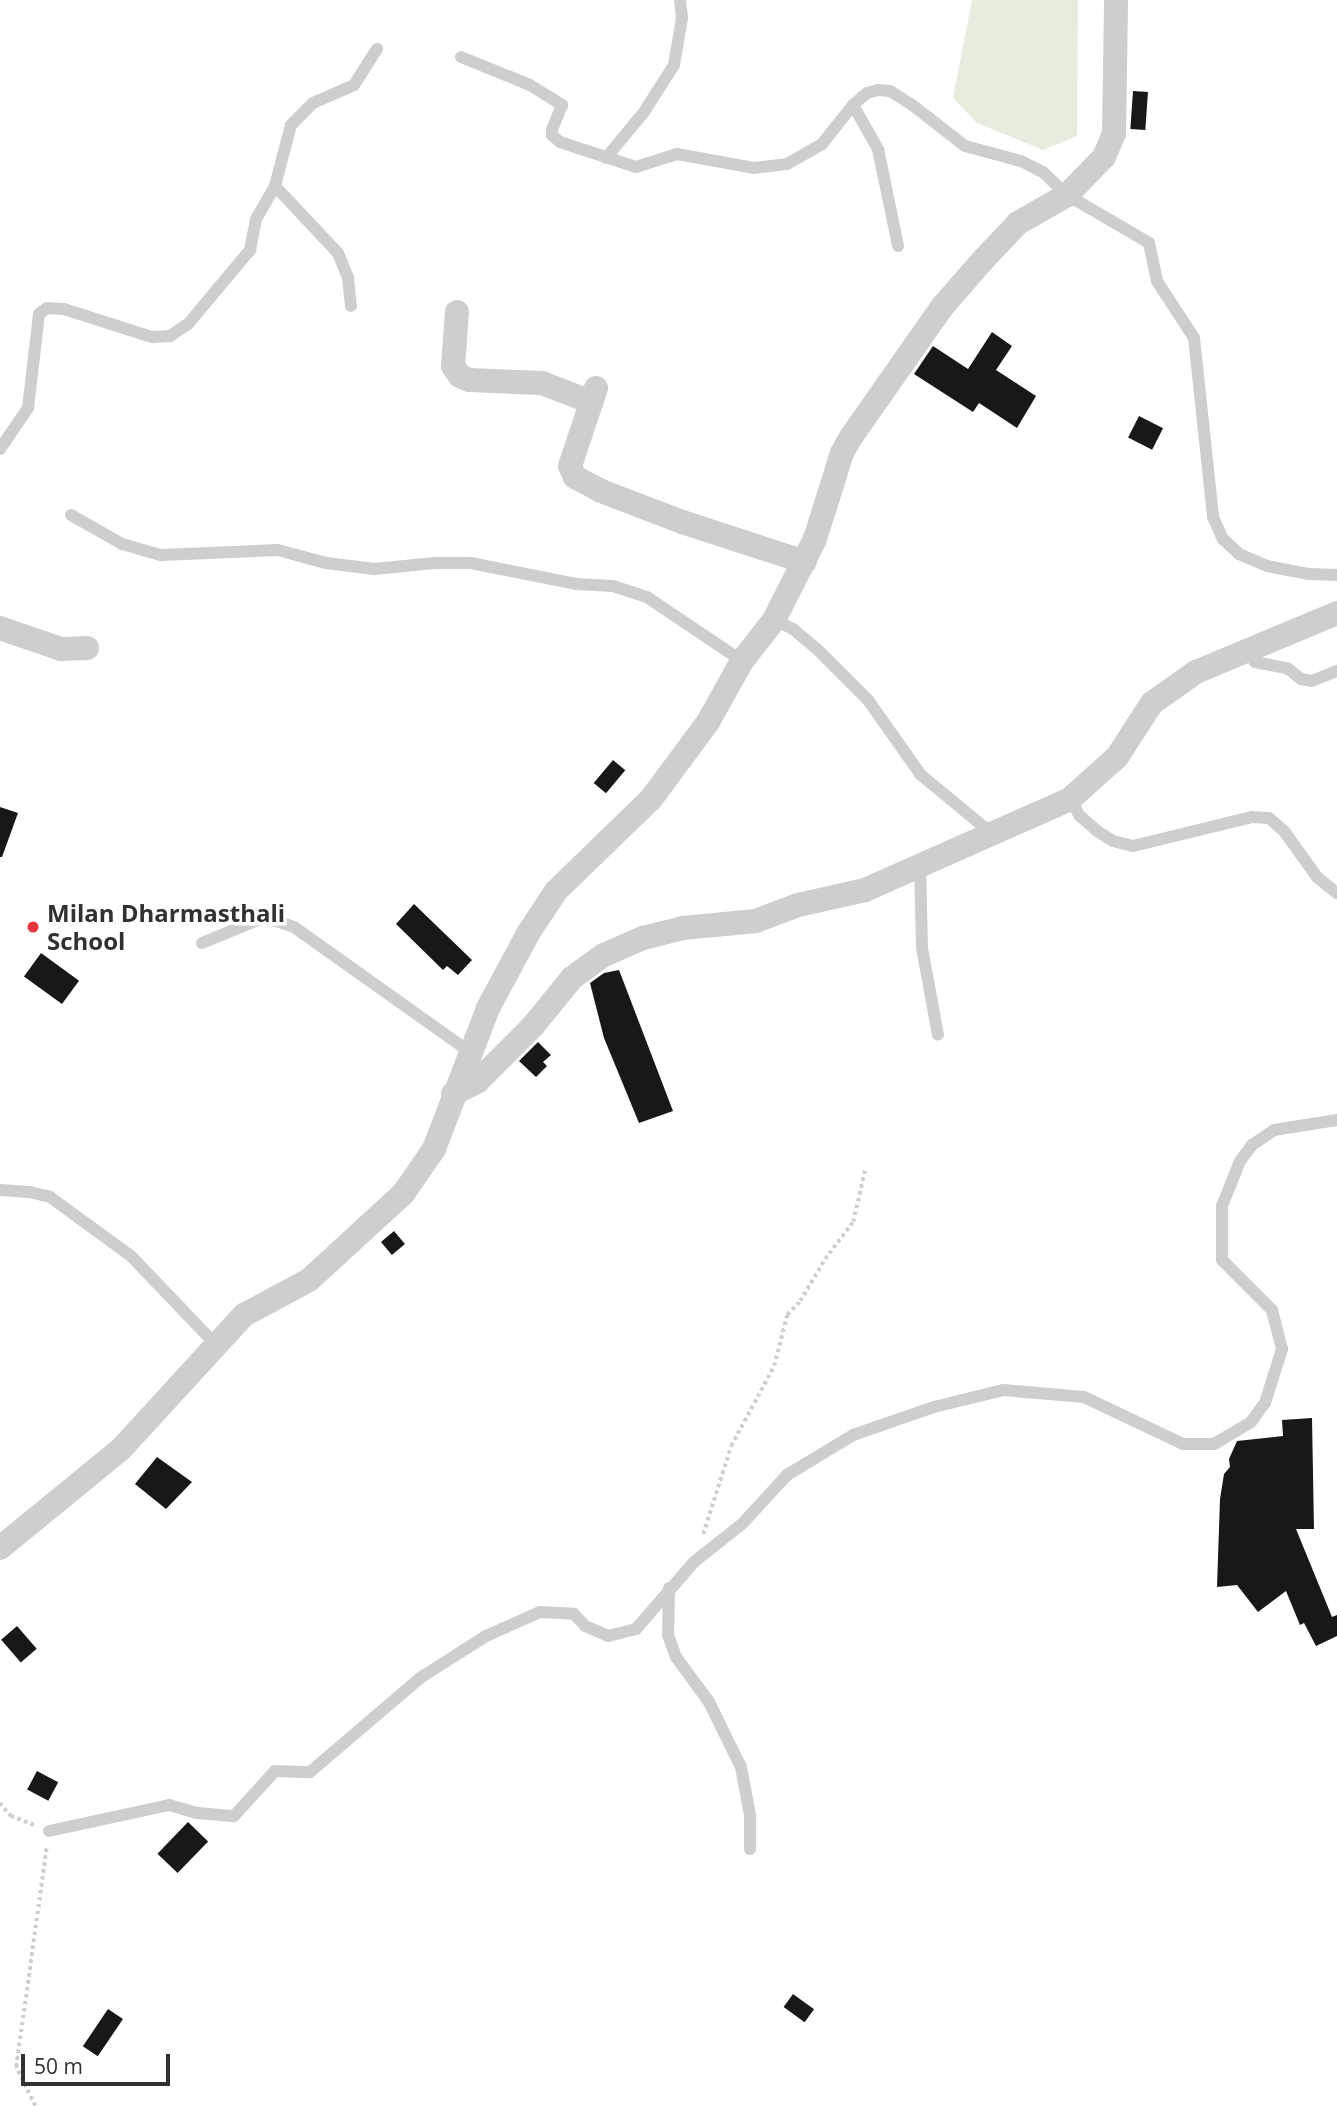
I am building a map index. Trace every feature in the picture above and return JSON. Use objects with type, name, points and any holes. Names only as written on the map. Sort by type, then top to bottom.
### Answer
[{"type":"street","points":[[0,1548],[121,1449],[244,1315],[309,1280],[403,1194],[434,1149],[488,1008],[529,932],[556,891],[651,799],[708,722],[742,661],[774,620],[805,562],[842,453],[890,379],[942,307],[1018,223],[1067,195],[1104,157],[1114,133],[1116,0]]},
{"type":"street","points":[[457,312],[453,366],[460,376],[469,380],[542,383],[593,395],[570,466],[575,477],[601,491],[682,522],[805,562]]},
{"type":"street","points":[[453,1094],[478,1081],[533,1026],[572,978],[604,954],[643,938],[683,928],[755,921],[798,905],[865,890],[990,832],[1070,799],[1117,757],[1152,703],[1196,672],[1337,613]]},
{"type":"street","points":[[0,628],[61,649],[86,648]]},
{"type":"lane","points":[[606,158],[643,113],[674,65],[682,18],[680,0]]},
{"type":"lane","points":[[0,449],[27,408],[39,314],[47,308],[64,309],[152,338],[170,336],[188,324],[222,280],[250,250],[256,219],[275,186],[291,125],[313,103],[354,85],[377,49]]},
{"type":"lane","points":[[461,57],[530,85],[562,105],[552,135],[560,142],[636,167],[677,154],[754,168],[787,164],[822,144],[853,105],[867,93],[890,91],[932,120],[955,140],[1021,161],[1043,172],[1067,195],[1149,243],[1157,281],[1194,338],[1213,517],[1223,538],[1239,554],[1267,566],[1310,574],[1337,575]]},
{"type":"lane","points":[[853,105],[877,149],[898,246]]},
{"type":"lane","points":[[275,186],[338,253],[348,278],[351,306]]},
{"type":"lane","points":[[71,515],[122,544],[161,555],[278,550],[326,563],[375,569],[435,563],[471,564],[576,584],[613,586],[647,597],[742,661]]},
{"type":"lane","points":[[774,620],[793,629],[817,649],[868,700],[921,775],[990,832]]},
{"type":"lane","points":[[1247,650],[1255,662],[1287,668],[1301,680],[1312,681],[1337,671]]},
{"type":"lane","points":[[1070,799],[1080,817],[1097,831],[1113,841],[1133,846],[1252,817],[1269,818],[1284,831],[1317,877],[1337,893]]},
{"type":"lane","points":[[920,866],[922,948],[938,1035]]},
{"type":"lane","points":[[202,943],[265,917],[294,927],[470,1052]]},
{"type":"lane","points":[[49,1831],[169,1805],[197,1813],[234,1816],[275,1772],[310,1772],[420,1678],[486,1636],[540,1612],[560,1611],[574,1614],[585,1626],[608,1636],[636,1629],[694,1562],[742,1524],[787,1475],[853,1435],[934,1407],[1003,1390],[1084,1397],[1183,1444],[1214,1444],[1251,1422],[1265,1403],[1282,1349],[1272,1310],[1222,1260],[1222,1206],[1240,1161],[1252,1145],[1274,1130],[1337,1121]]},
{"type":"lane","points":[[0,1190],[50,1197],[131,1256],[215,1344]]},
{"type":"lane","points":[[669,1588],[668,1635],[676,1657],[709,1702],[741,1766],[750,1815],[750,1849]]},
{"type":"path","points":[[694,1562],[731,1446],[774,1366],[787,1315],[800,1301],[825,1259],[853,1222],[866,1170]]},
{"type":"path","points":[[0,1803],[11,1816],[49,1831],[16,2067],[35,2106]]},
{"type":"shaded area","points":[[972,0],[1078,0],[1077,136],[1043,150],[977,123],[953,98]]},
{"type":"building","points":[[1133,91],[1148,92],[1145,130],[1130,129]]},
{"type":"building","points":[[992,332],[1012,346],[996,370],[1036,396],[1017,428],[979,403],[973,412],[914,374],[933,346],[968,369]]},
{"type":"building","points":[[1139,416],[1163,428],[1152,450],[1128,437]]},
{"type":"building","points":[[613,760],[625,770],[606,793],[594,783]]},
{"type":"building","points":[[0,807],[18,813],[2,857],[0,857]]},
{"type":"building","points":[[414,904],[472,960],[458,975],[447,966],[443,970],[396,924]]},
{"type":"building","points":[[41,953],[79,981],[62,1004],[24,976]]},
{"type":"building","points":[[619,970],[673,1111],[639,1123],[604,1038],[590,983],[604,973]]},
{"type":"building","points":[[538,1042],[551,1055],[543,1062],[547,1066],[536,1077],[519,1061]]},
{"type":"building","points":[[394,1231],[405,1244],[392,1255],[381,1242]]},
{"type":"building","points":[[1312,1418],[1314,1529],[1296,1529],[1332,1617],[1337,1615],[1337,1636],[1316,1646],[1304,1623],[1300,1625],[1286,1591],[1258,1612],[1237,1585],[1217,1587],[1220,1499],[1224,1474],[1230,1467],[1229,1459],[1237,1441],[1283,1436],[1282,1420]]},
{"type":"building","points":[[157,1457],[192,1482],[166,1509],[135,1484]]},
{"type":"building","points":[[17,1626],[37,1649],[21,1662],[1,1640]]},
{"type":"building","points":[[37,1771],[58,1782],[48,1801],[27,1790]]},
{"type":"building","points":[[188,1822],[208,1841],[178,1873],[157,1854]]},
{"type":"building","points":[[793,1994],[814,2009],[805,2022],[784,2007]]},
{"type":"building","points":[[108,2009],[123,2019],[98,2056],[83,2046]]},
{"type":"place","name":"Milan Dharmasthali School","points":[[33,927]]}]
